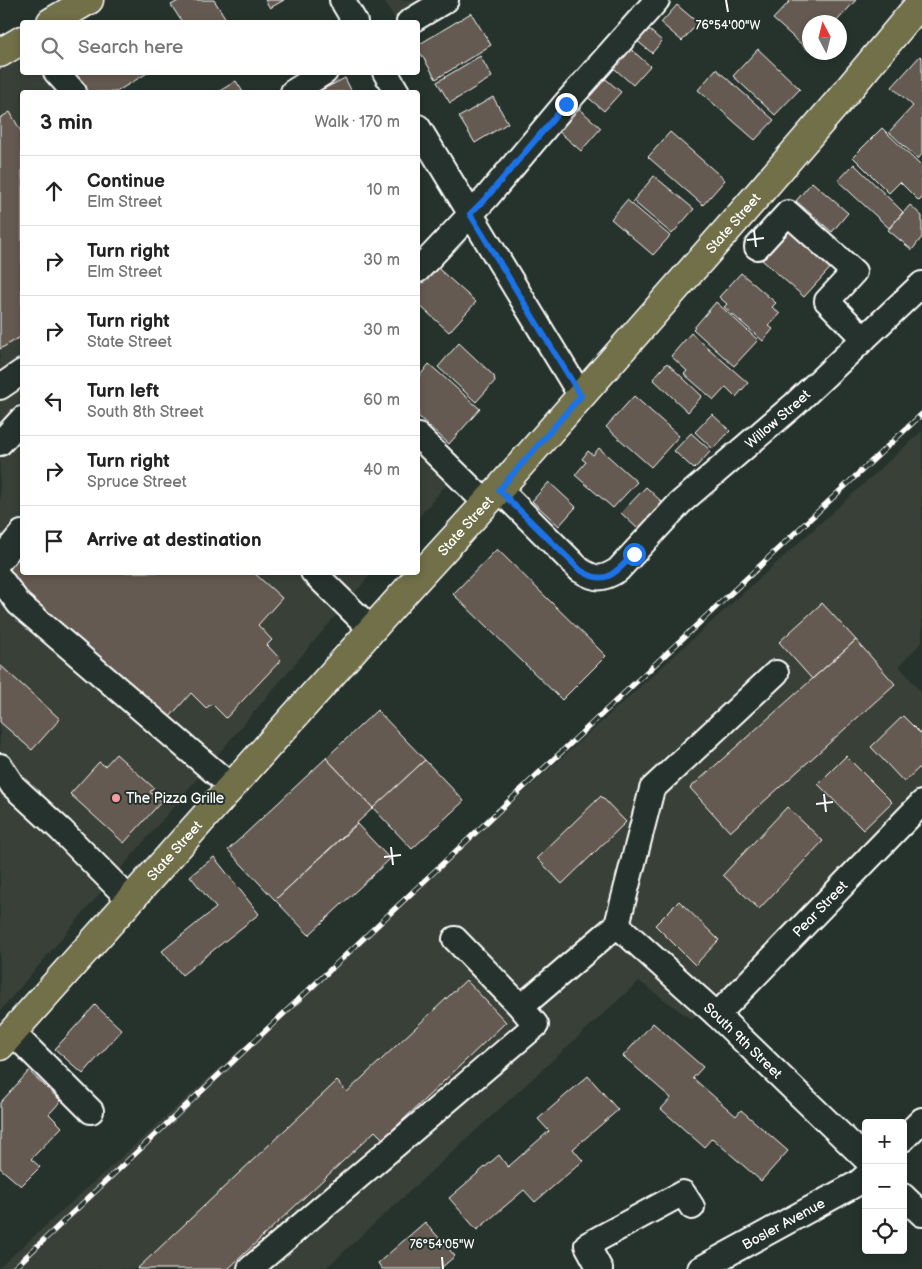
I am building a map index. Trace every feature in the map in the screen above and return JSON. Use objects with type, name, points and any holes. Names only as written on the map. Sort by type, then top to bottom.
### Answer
[{"type":"main road","points":[[54,20],[89,0]]},
{"type":"main road","name":"State Street","points":[[420,567],[492,496],[581,396],[837,103],[922,1]]},
{"type":"main road","points":[[0,53],[20,41]]},
{"type":"main road","name":"State Street","points":[[4,1040],[372,630],[410,577]]},
{"type":"street","points":[[342,0],[354,20]]},
{"type":"street","points":[[412,20],[446,0]]},
{"type":"street","points":[[420,268],[487,197],[657,0]]},
{"type":"street","points":[[59,75],[72,90]]},
{"type":"street","points":[[296,90],[320,75]]},
{"type":"street","points":[[387,75],[396,90]]},
{"type":"street","points":[[420,130],[581,396]]},
{"type":"street","points":[[742,213],[762,242],[788,213],[854,272],[826,301],[864,339]]},
{"type":"street","name":"Willow Street","points":[[420,438],[580,570],[591,577],[609,576],[634,554],[680,503],[795,404],[922,284]]},
{"type":"street","points":[[0,387],[20,373]]},
{"type":"street","points":[[0,443],[20,421]]},
{"type":"street","points":[[0,560],[20,535]]},
{"type":"street","points":[[316,575],[372,630]]},
{"type":"street","points":[[0,578],[19,604],[232,786]]},
{"type":"street","points":[[521,1007],[617,925],[652,789],[776,673]]},
{"type":"street","points":[[0,766],[6,793],[61,830],[130,900]]},
{"type":"street","name":"Pear Street","points":[[717,1015],[922,804]]},
{"type":"street","name":"South 9th Street","points":[[617,925],[717,1015],[862,1155]]},
{"type":"street","points":[[250,1269],[536,1025],[455,939]]},
{"type":"street","points":[[4,1040],[91,1111]]},
{"type":"street","points":[[907,1135],[922,1120]]},
{"type":"street","name":"Bosler Avenue","points":[[700,1269],[862,1180]]},
{"type":"street","points":[[600,1269],[587,1245],[683,1193],[692,1207]]},
{"type":"street","points":[[907,1200],[922,1214]]},
{"type":"shaded area","points":[[383,0],[428,0],[396,20]]},
{"type":"shaded area","points":[[20,54],[20,75],[44,75],[59,90],[20,90],[20,575],[370,575],[0,1011],[0,66]]},
{"type":"shaded area","points":[[922,431],[922,642],[899,666],[922,693],[922,788],[692,1020],[639,981],[325,1269],[0,1269],[0,1267]]},
{"type":"shaded area","points":[[420,450],[450,480],[420,516]]},
{"type":"building","points":[[180,0],[214,0],[227,20],[181,20],[171,5]]},
{"type":"building","points":[[265,0],[284,0],[270,8]]},
{"type":"building","points":[[791,0],[856,0],[842,15],[802,15],[802,45],[773,19]]},
{"type":"building","points":[[677,5],[698,23],[682,41],[661,23]]},
{"type":"building","points":[[471,13],[491,45],[436,79],[420,52],[420,44]]},
{"type":"building","points":[[646,27],[662,41],[652,53],[636,40]]},
{"type":"building","points":[[625,44],[650,66],[633,85],[608,63]]},
{"type":"building","points":[[758,49],[800,89],[775,115],[733,76]]},
{"type":"building","points":[[480,56],[492,77],[450,103],[437,82]]},
{"type":"building","points":[[920,56],[922,58],[922,154],[918,159],[889,132],[913,106],[892,87]]},
{"type":"building","points":[[716,69],[774,120],[755,140],[698,90]]},
{"type":"building","points":[[73,75],[144,75],[119,90],[83,90]]},
{"type":"building","points":[[601,75],[621,92],[604,111],[584,94]]},
{"type":"building","points":[[345,78],[351,90],[322,90]]},
{"type":"building","points":[[236,81],[242,90],[221,90]]},
{"type":"building","points":[[493,97],[508,123],[475,143],[459,117]]},
{"type":"building","points":[[576,106],[601,128],[581,151],[556,129]]},
{"type":"building","points":[[10,112],[20,130],[20,337],[0,349],[0,118]]},
{"type":"building","points":[[882,128],[922,167],[922,198],[919,201],[900,182],[889,193],[853,157]]},
{"type":"building","points":[[670,132],[725,180],[703,205],[648,157]]},
{"type":"building","points":[[854,164],[903,212],[889,228],[838,181]]},
{"type":"building","points":[[654,176],[694,209],[672,234],[633,201]]},
{"type":"building","points":[[812,182],[848,213],[832,232],[796,201]]},
{"type":"building","points":[[627,200],[670,236],[653,255],[611,219]]},
{"type":"building","points":[[910,205],[922,216],[922,237],[912,250],[888,230]]},
{"type":"building","points":[[792,227],[834,264],[804,297],[762,260]]},
{"type":"building","points":[[432,263],[476,302],[449,332],[420,306],[420,277]]},
{"type":"building","points":[[741,273],[776,303],[772,307],[780,314],[769,326],[773,329],[763,341],[724,307],[727,304],[719,297]]},
{"type":"building","points":[[716,302],[758,340],[734,366],[693,329]]},
{"type":"building","points":[[691,333],[748,383],[736,397],[726,387],[714,400],[684,374],[687,371],[671,356]]},
{"type":"building","points":[[459,343],[494,376],[495,381],[476,402],[438,367]]},
{"type":"building","points":[[667,363],[702,396],[688,412],[653,379]]},
{"type":"building","points":[[429,364],[480,409],[449,444],[420,418],[420,375]]},
{"type":"building","points":[[634,396],[679,436],[651,467],[606,427]]},
{"type":"building","points":[[712,414],[730,431],[713,449],[695,432]]},
{"type":"building","points":[[691,433],[711,451],[694,469],[674,451]]},
{"type":"building","points":[[599,448],[637,482],[613,508],[575,475],[586,462],[582,459],[588,451],[593,455]]},
{"type":"building","points":[[549,482],[576,507],[559,526],[532,501]]},
{"type":"building","points":[[646,487],[663,503],[638,529],[621,513]]},
{"type":"building","points":[[20,546],[20,575],[256,575],[282,598],[258,625],[272,640],[267,645],[281,660],[226,718],[212,704],[206,708],[191,693],[169,718],[0,571]]},
{"type":"building","points":[[497,549],[606,656],[562,700],[453,594]]},
{"type":"building","points":[[822,603],[856,640],[812,679],[779,642]]},
{"type":"building","points":[[856,640],[895,684],[730,832],[690,788]]},
{"type":"building","points":[[0,665],[60,719],[32,750],[0,722]]},
{"type":"building","points":[[377,710],[425,760],[373,808],[326,758]]},
{"type":"building","points":[[903,716],[922,735],[922,765],[904,782],[871,747]]},
{"type":"building","name":"The Pizza Grille","points":[[116,754],[154,788],[150,792],[161,802],[124,843],[70,794],[99,762],[105,766]]},
{"type":"building","points":[[846,756],[892,802],[863,830],[818,784]]},
{"type":"building","points":[[326,758],[373,808],[275,900],[228,850]]},
{"type":"building","points":[[425,760],[464,801],[412,849],[373,808]]},
{"type":"building","points":[[601,796],[626,822],[562,884],[537,858]]},
{"type":"building","points":[[787,807],[823,841],[759,909],[723,875]]},
{"type":"building","points":[[357,824],[390,859],[309,935],[275,900]]},
{"type":"building","points":[[214,857],[259,914],[182,975],[162,951],[216,908],[190,876]]},
{"type":"building","points":[[679,901],[719,940],[695,965],[655,925]]},
{"type":"building","points":[[466,980],[506,1022],[383,1139],[375,1131],[228,1269],[137,1269],[337,1081],[347,1092]]},
{"type":"building","points":[[95,1005],[122,1030],[83,1074],[55,1049]]},
{"type":"building","points":[[653,1023],[703,1067],[693,1078],[736,1116],[741,1110],[788,1151],[761,1181],[712,1138],[704,1147],[661,1109],[671,1098],[623,1056]]},
{"type":"building","points":[[29,1071],[61,1101],[49,1114],[62,1127],[31,1159],[40,1167],[21,1186],[0,1168],[0,1103]]},
{"type":"building","points":[[588,1076],[618,1110],[573,1149],[583,1161],[535,1202],[524,1190],[477,1230],[449,1198],[499,1155],[508,1167],[549,1131],[538,1119]]},
{"type":"building","points":[[425,1222],[455,1256],[440,1269],[382,1269],[378,1263]]},
{"type":"railway","points":[[13,1269],[922,414]]},
{"type":"place","name":"The Pizza Grille","points":[[116,798]]},
{"type":"route","points":[[566,104],[487,197],[470,214],[581,396],[499,490],[580,570],[591,577],[609,576],[634,554]]}]
